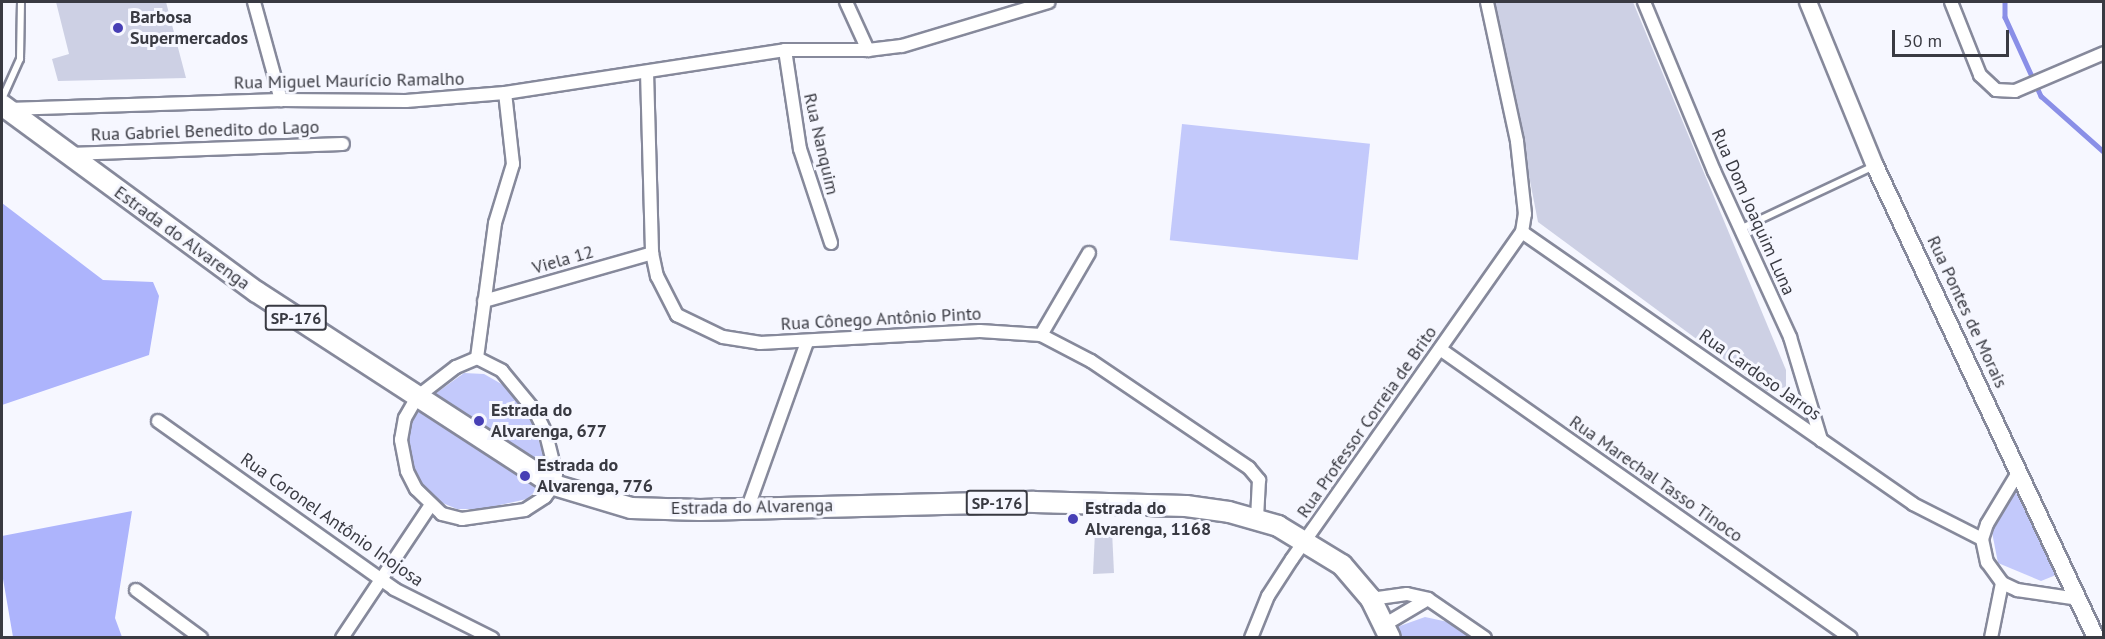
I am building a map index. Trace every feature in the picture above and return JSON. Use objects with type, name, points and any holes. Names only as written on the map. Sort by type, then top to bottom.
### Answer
[{"type":"main road","name":"Estrada do Alvarenga","points":[[3,104],[257,292],[554,485],[632,508],[1134,503],[1186,506],[1257,518],[1306,540],[1341,565],[1371,599],[1387,631]]},
{"type":"street","points":[[254,2],[280,99]]},
{"type":"street","points":[[846,2],[868,50]]},
{"type":"street","name":"Rua Miguel Maurício Ramalho","points":[[3,104],[280,99],[406,101],[505,93],[785,50],[868,50],[902,46],[1049,2]]},
{"type":"street","points":[[1487,2],[1517,141],[1525,214],[1522,232]]},
{"type":"street","name":"Rua Dom Joaquim Luna","points":[[1644,2],[1740,229],[1790,337],[1821,440]]},
{"type":"street","name":"Rua Pontes de Morais","points":[[1808,2],[1875,166],[2096,638]]},
{"type":"street","points":[[1951,2],[1980,75],[1996,90],[2005,93],[2023,87],[2103,53]]},
{"type":"street","name":"Rua Nanquim","points":[[785,50],[800,149],[831,243]]},
{"type":"street","name":"Rua Cônego Antônio Pinto","points":[[648,72],[652,253],[665,298],[677,315],[694,326],[723,337],[760,343],[980,331],[1041,335],[1091,361],[1249,468],[1260,486],[1257,518]]},
{"type":"street","points":[[477,358],[495,223],[513,164],[505,93]]},
{"type":"street","name":"Rua Gabriel Benedito do Lago","points":[[68,154],[343,144]]},
{"type":"street","name":"Rua Professor Correia de Brito","points":[[1251,638],[1268,596],[1522,232]]},
{"type":"street","name":"Rua Cardoso Jarros","points":[[1522,232],[1913,504],[1982,539]]},
{"type":"street","name":"Viela 12","points":[[484,301],[652,253]]},
{"type":"street","points":[[1041,335],[1089,253]]},
{"type":"street","points":[[748,507],[807,342]]},
{"type":"street","name":"Rua Marechal Tasso Tinoco","points":[[1440,349],[1851,638]]},
{"type":"street","points":[[477,358],[502,371],[535,411],[554,458],[554,485],[535,504],[507,515],[462,519],[430,506],[407,471],[401,440],[405,418],[417,397],[456,367],[477,358]]},
{"type":"street","name":"Rua Coronel Antônio Inojosa","points":[[158,420],[382,581],[442,615],[492,638]]},
{"type":"street","points":[[2019,471],[1992,511],[1982,539],[1987,562],[2002,583],[2017,590],[2079,598]]},
{"type":"street","points":[[342,638],[430,506]]},
{"type":"street","points":[[1991,638],[2002,583]]},
{"type":"street","points":[[136,590],[201,638]]},
{"type":"street","points":[[1371,599],[1407,594],[1428,599],[1485,638]]},
{"type":"street","points":[[1387,631],[1428,599]]},
{"type":"lane","points":[[3,104],[20,59],[21,2]]},
{"type":"lane","points":[[1740,229],[1875,166]]},
{"type":"shaded area","points":[[1182,124],[1370,144],[1358,260],[1170,240]]},
{"type":"shaded area","points":[[2,203],[103,280],[153,282],[159,296],[149,355],[2,405]]},
{"type":"shaded area","points":[[464,373],[484,374],[505,386],[532,423],[548,465],[546,481],[527,499],[482,509],[457,509],[433,499],[412,469],[405,440],[411,419],[421,404]]},
{"type":"shaded area","points":[[2016,492],[2056,575],[2041,581],[1998,563],[1991,527]]},
{"type":"shaded area","points":[[132,511],[115,618],[122,637],[13,637],[2,573],[2,536]]},
{"type":"shaded area","points":[[1425,617],[1448,622],[1470,637],[1403,637],[1397,627]]},
{"type":"building","name":"Barbosa Supermercados","points":[[56,2],[166,2],[186,78],[58,81],[52,59],[69,54]]},
{"type":"building","points":[[1495,2],[1633,2],[1786,370],[1786,387],[1767,391],[1538,222]]},
{"type":"building","points":[[1112,531],[1114,573],[1093,574],[1095,532]]},
{"type":"waterway","points":[[2005,2],[2005,17],[2041,96],[2104,152]]},
{"type":"place","name":"Barbosa Supermercados","points":[[118,28]]},
{"type":"place","name":"Estrada do Alvarenga, 677","points":[[479,421]]},
{"type":"place","name":"Estrada do Alvarenga, 776","points":[[525,476]]},
{"type":"place","name":"Estrada do Alvarenga, 1168","points":[[1073,519]]}]
